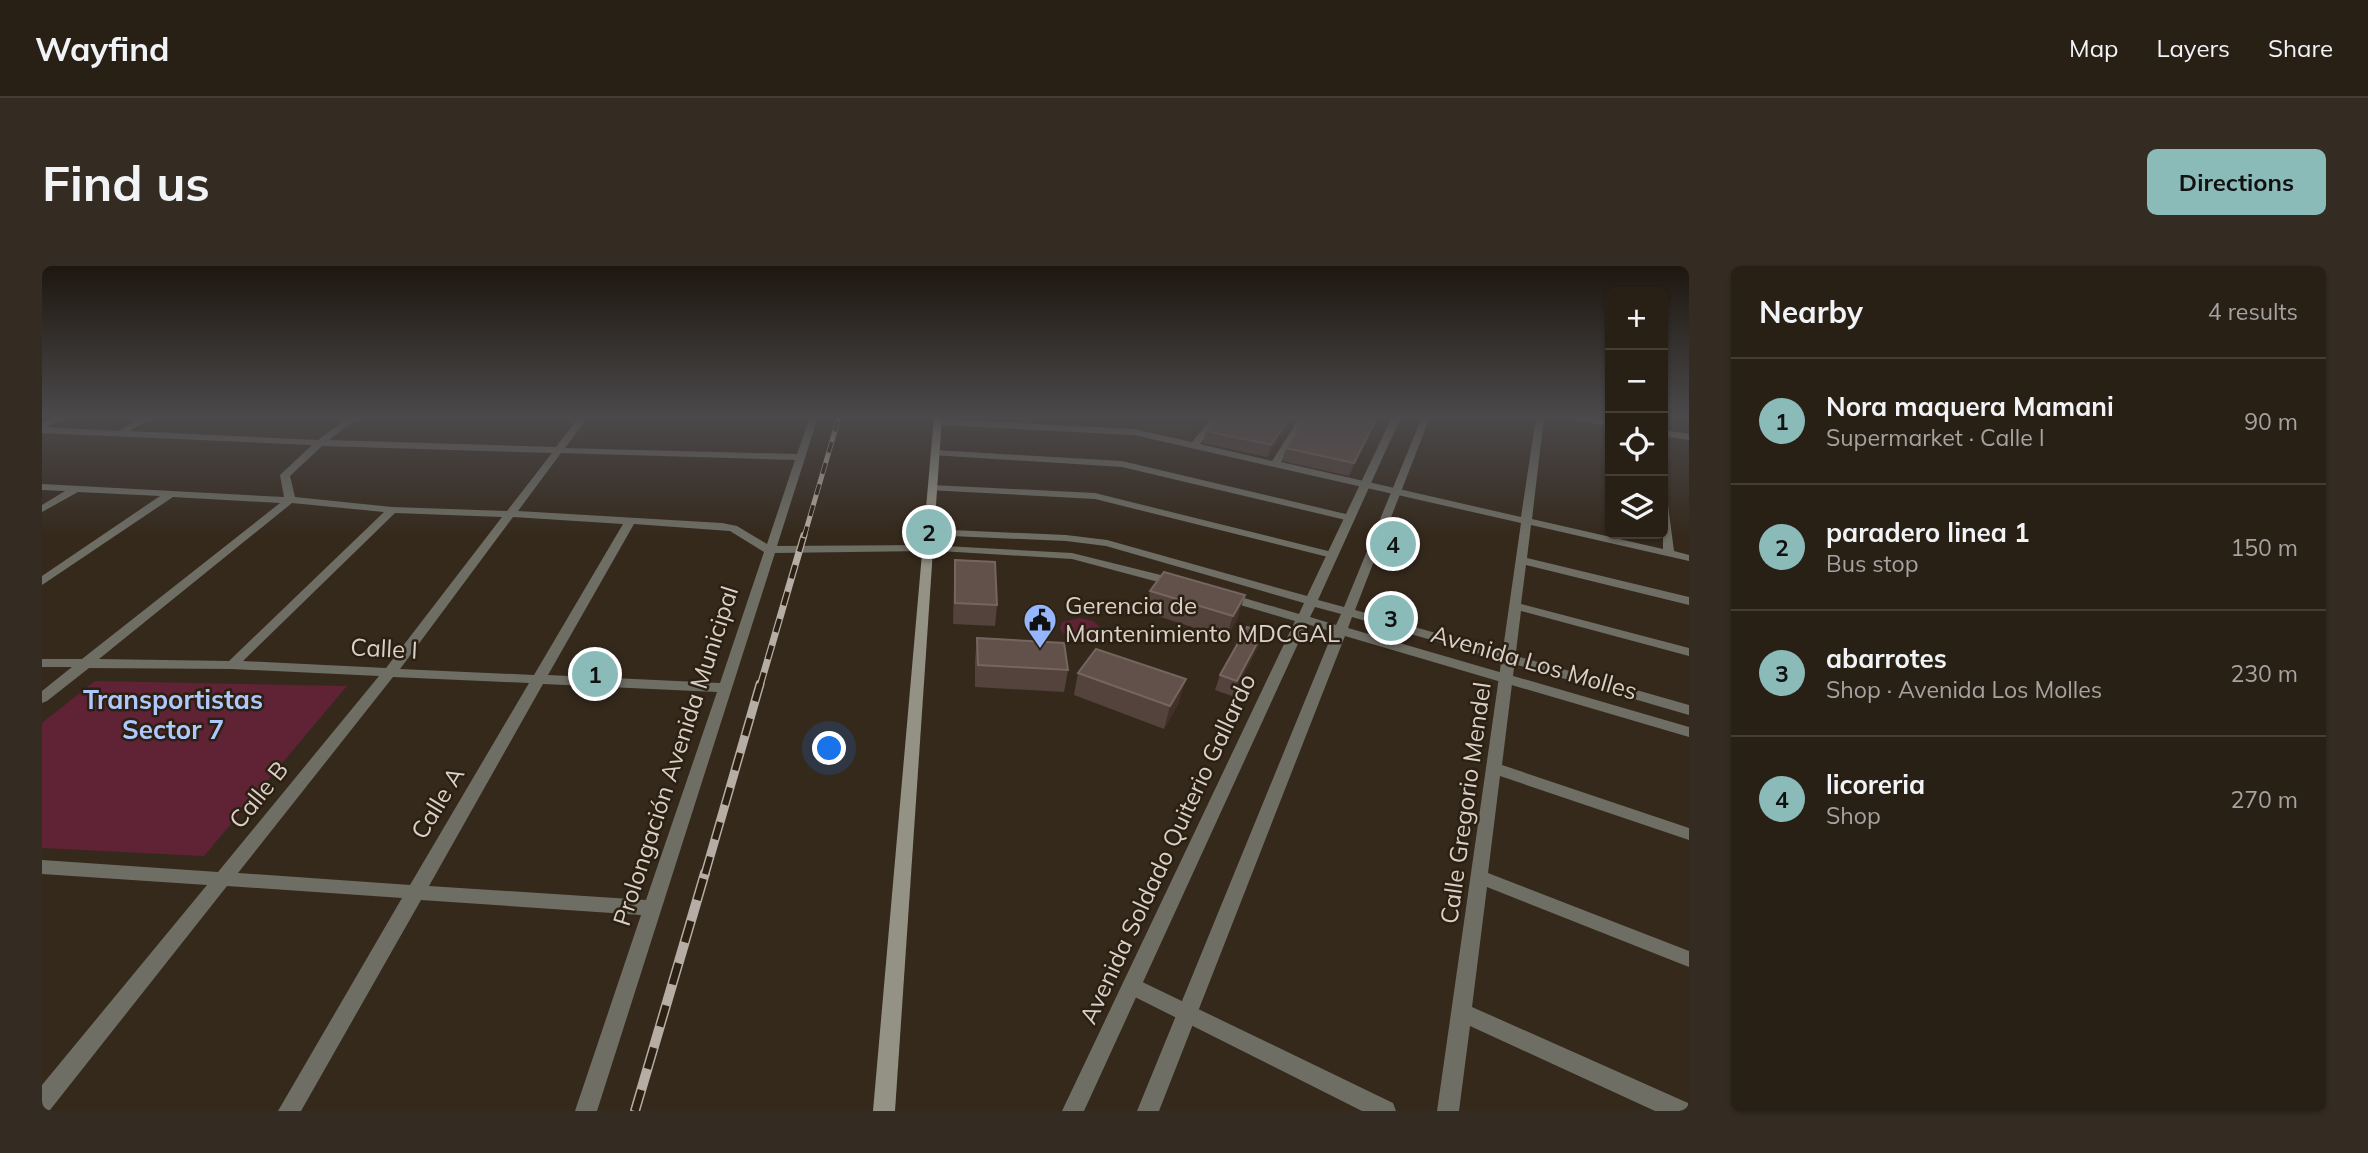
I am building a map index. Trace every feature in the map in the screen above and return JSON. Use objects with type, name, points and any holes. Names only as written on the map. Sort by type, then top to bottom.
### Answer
[{"type":"main road","points":[[884,1111],[935,456]]},
{"type":"street","points":[[290,500],[285,475],[305,456]]},
{"type":"street","name":"Calle B","points":[[42,1102],[390,672],[553,456]]},
{"type":"street","points":[[781,456],[801,457]]},
{"type":"street","points":[[993,456],[1122,464],[1350,518]]},
{"type":"street","points":[[1241,456],[1689,558]]},
{"type":"street","points":[[1275,464],[1280,456]]},
{"type":"street","name":"Avenida Soldado Quiterio Gallardo","points":[[1073,1111],[1378,456]]},
{"type":"street","points":[[1148,1111],[1410,456]]},
{"type":"street","name":"Calle Gregorio Mendel","points":[[1448,1111],[1535,456]]},
{"type":"street","name":"Prolongación Avenida Municipal","points":[[586,1111],[768,550],[801,457]]},
{"type":"street","points":[[42,487],[290,500],[392,510],[510,514],[733,528],[768,550],[927,548],[1072,556],[1184,585]]},
{"type":"street","points":[[932,488],[1095,496],[1332,555]]},
{"type":"street","points":[[42,509],[76,489]]},
{"type":"street","points":[[42,581],[170,494]]},
{"type":"street","points":[[42,698],[290,500]]},
{"type":"street","points":[[232,664],[392,510]]},
{"type":"street","name":"Calle A","points":[[289,1111],[630,521]]},
{"type":"street","name":"Avenida Los Molles","points":[[929,532],[1092,540],[1689,710]]},
{"type":"street","points":[[1666,539],[1668,554]]},
{"type":"street","points":[[1521,560],[1689,601]]},
{"type":"street","name":"Avenida Los Molles","points":[[1209,592],[1689,732]]},
{"type":"street","points":[[1515,606],[1689,652]]},
{"type":"street","name":"Calle I","points":[[42,663],[232,664],[724,688]]},
{"type":"street","points":[[1494,768],[1689,834]]},
{"type":"street","points":[[42,867],[652,908]]},
{"type":"street","points":[[1479,877],[1689,959]]},
{"type":"street","points":[[1132,986],[1385,1111]]},
{"type":"street","points":[[1461,1012],[1680,1111]]},
{"type":"shaded area","points":[[1080,618],[1093,621],[1101,628],[1101,636],[1079,642],[1060,629],[1062,622]]},
{"type":"shaded area","points":[[95,681],[347,686],[204,856],[42,848],[42,723]]},
{"type":"building","points":[[1324,456],[1357,456],[1354,463]]},
{"type":"building","points":[[955,560],[995,562],[997,605],[955,603]]},
{"type":"building","points":[[1164,572],[1245,595],[1233,616],[1150,591]]},
{"type":"building","points":[[1247,627],[1263,632],[1237,681],[1220,675]]},
{"type":"building","points":[[977,638],[1064,643],[1068,670],[978,665]]},
{"type":"building","points":[[1096,649],[1186,679],[1170,706],[1078,673]]},
{"type":"railway","points":[[804,537],[827,456]]},
{"type":"railway","points":[[760,686],[804,535]]},
{"type":"railway","points":[[705,874],[760,684]]},
{"type":"railway","points":[[635,1111],[705,873]]},
{"type":"place","name":"paradero linea 1","points":[[929,532]]},
{"type":"place","name":"licoreria","points":[[1393,544]]},
{"type":"place","name":"abarrotes","points":[[1391,618]]},
{"type":"place","name":"Gerencia de Mantenimiento MDCGAL","points":[[1040,650]]},
{"type":"place","name":"Nora maquera Mamani","points":[[595,674]]},
{"type":"district","name":"Transportistas Sector 7","points":[[173,715]]}]
